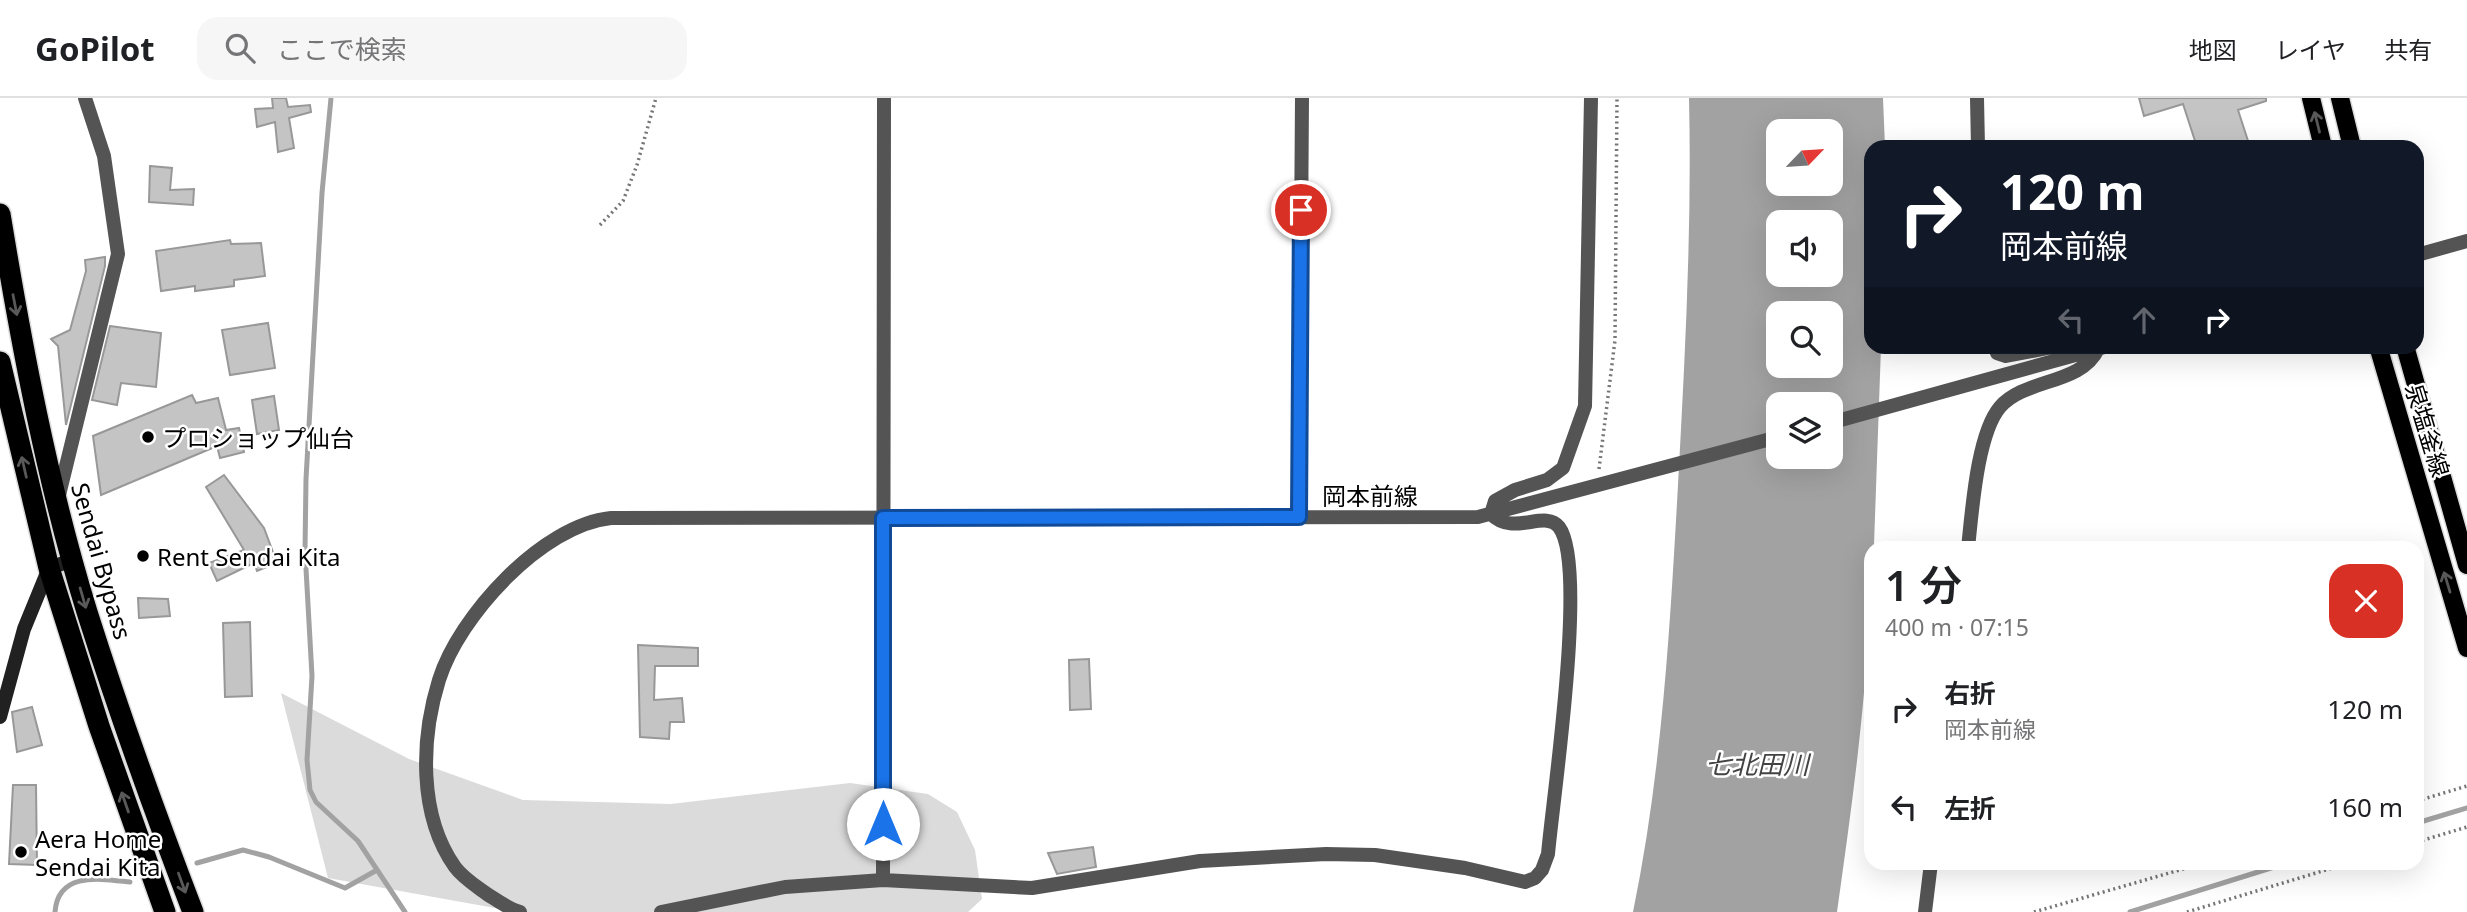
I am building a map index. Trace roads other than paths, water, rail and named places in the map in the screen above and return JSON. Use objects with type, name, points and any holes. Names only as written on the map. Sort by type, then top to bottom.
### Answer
[{"type":"highway","name":"Sendai Bypass","points":[[0,214],[34,402],[57,503],[104,662],[193,912]]},
{"type":"highway","name":"Sendai Bypass","points":[[0,362],[49,568],[99,726],[165,912]]},
{"type":"main road","points":[[2311,98],[2321,140]]},
{"type":"main road","points":[[2340,98],[2350,140]]},
{"type":"main road","name":"泉塩釜線","points":[[2380,354],[2467,648]]},
{"type":"main road","points":[[2407,354],[2467,565]]},
{"type":"street","points":[[34,509],[57,503],[118,254],[104,156],[85,98]]},
{"type":"street","points":[[883,880],[884,98]]},
{"type":"street","points":[[1299,517],[1302,98]]},
{"type":"street","points":[[1485,516],[1495,501],[1515,490],[1547,480],[1563,468],[1585,407],[1591,98]]},
{"type":"street","points":[[1977,98],[1978,140]]},
{"type":"street","points":[[2424,253],[2467,241]]},
{"type":"street","points":[[1843,420],[1951,392],[2076,354]]},
{"type":"street","points":[[1969,541],[1975,487],[1989,422],[2010,398],[2085,367],[2094,354]]},
{"type":"street","points":[[1485,516],[1595,484],[1766,440]]},
{"type":"street","points":[[661,912],[785,887],[883,880],[1031,888],[1200,861],[1326,855],[1375,855],[1465,868],[1525,882],[1535,878],[1542,870],[1548,854],[1570,638],[1569,555],[1559,526],[1553,522],[1536,521],[1515,526],[1501,524],[1485,516]]},
{"type":"street","name":"岡本前線","points":[[520,912],[509,909],[471,883],[455,867],[441,840],[428,802],[427,742],[439,679],[460,637],[502,583],[548,544],[595,520],[1485,516]]},
{"type":"street","points":[[0,717],[24,629],[49,568],[73,560]]},
{"type":"street","points":[[1925,912],[1930,870]]},
{"type":"water","name":"七北田川","points":[[1689,98],[1883,98],[1885,140],[1864,140],[1864,354],[1881,354],[1874,541],[1864,541],[1864,684],[1837,912],[1633,912],[1658,753],[1668,646],[1689,243]]},
{"type":"waterway","points":[[331,98],[322,193],[306,479],[305,551],[312,676],[307,760],[310,790],[316,802],[358,841],[405,912]]},
{"type":"waterway","points":[[2424,821],[2467,808]]},
{"type":"waterway","points":[[197,863],[243,850],[269,857],[345,888],[377,870]]},
{"type":"waterway","points":[[2130,912],[2265,870]]},
{"type":"waterway","points":[[55,912],[58,899],[72,884],[94,879],[130,882]]},
{"type":"place","name":"プロショップ仙台","points":[[148,437]]},
{"type":"place","name":"Rent Sendai Kita","points":[[143,556]]},
{"type":"place","name":"Aera Home Sendai Kita","points":[[21,852]]}]
